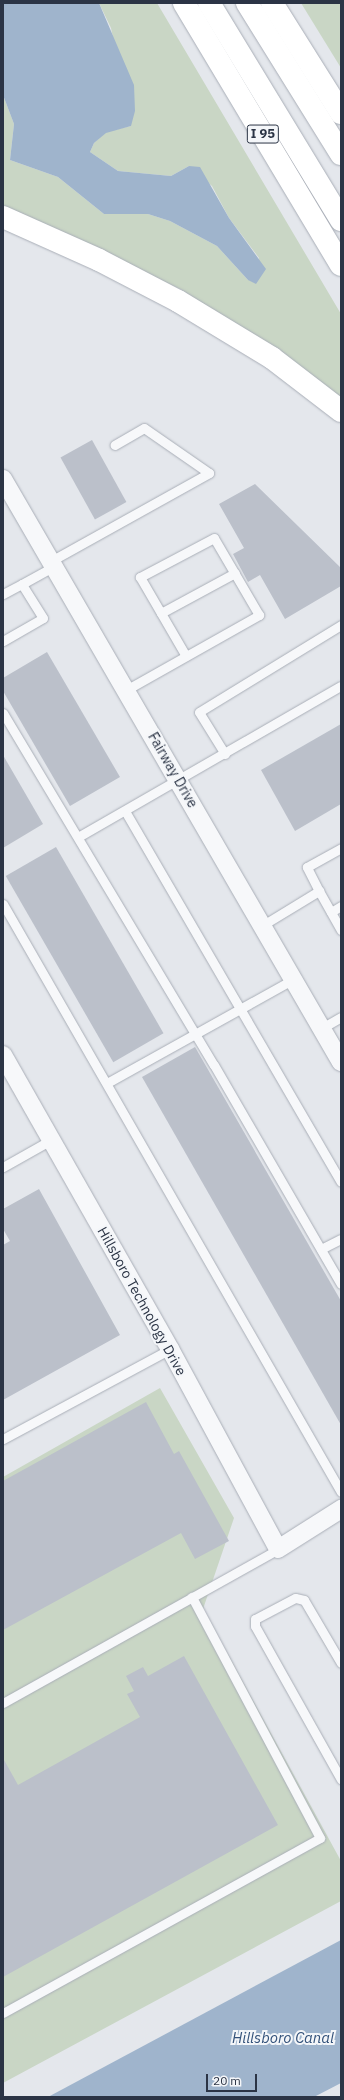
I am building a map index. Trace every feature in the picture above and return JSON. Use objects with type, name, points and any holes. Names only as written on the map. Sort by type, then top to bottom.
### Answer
[{"type":"highway","name":"I 95","points":[[184,3],[341,265]]},
{"type":"highway","points":[[210,3],[341,220]]},
{"type":"highway","points":[[247,3],[341,154]]},
{"type":"highway","points":[[272,3],[341,113]]},
{"type":"highway","points":[[3,217],[105,264],[178,301],[272,358],[341,411]]},
{"type":"street","name":"Fairway Drive","points":[[3,479],[263,925],[341,1062]]},
{"type":"street","name":"Hillsboro Technology Drive","points":[[3,1055],[170,1348],[278,1548]]},
{"type":"street","points":[[278,1548],[341,1509]]},
{"type":"lane","points":[[3,594],[22,584],[53,563],[209,473],[144,428],[114,445]]},
{"type":"lane","points":[[126,690],[186,656],[259,614],[214,538],[140,577],[186,656]]},
{"type":"lane","points":[[161,613],[235,573]]},
{"type":"lane","points":[[3,641],[43,618],[22,584]]},
{"type":"lane","points":[[225,754],[199,712],[341,625]]},
{"type":"lane","points":[[78,837],[339,691]]},
{"type":"lane","points":[[3,713],[196,1034],[341,1284]]},
{"type":"lane","points":[[125,811],[341,1182]]},
{"type":"lane","points":[[341,848],[307,867],[341,930]]},
{"type":"lane","points":[[263,925],[320,891]]},
{"type":"lane","points":[[3,904],[108,1083],[341,1492]]},
{"type":"lane","points":[[331,912],[341,906]]},
{"type":"lane","points":[[108,1083],[294,979]]},
{"type":"lane","points":[[322,1028],[341,1017]]},
{"type":"lane","points":[[3,1167],[51,1140]]},
{"type":"lane","points":[[321,1250],[341,1239]]},
{"type":"lane","points":[[3,1439],[170,1348]]},
{"type":"lane","points":[[3,1703],[278,1548]]},
{"type":"lane","points":[[3,2013],[320,1838],[192,1596]]},
{"type":"lane","points":[[340,1657],[304,1600],[295,1598],[255,1619],[255,1626],[341,1779]]},
{"type":"green space","points":[[99,3],[157,3],[341,314],[341,400],[182,290],[3,207],[3,95],[14,124],[10,160],[58,177],[104,214],[148,214],[170,221],[217,246],[248,280],[259,258],[229,218],[212,186],[189,166],[171,176],[118,171],[90,152],[94,143],[106,132],[131,126],[111,28]]},
{"type":"green space","points":[[301,3],[341,3],[341,68]]},
{"type":"green space","points":[[160,1388],[234,1518],[203,1609],[341,1861],[341,1901],[3,2083],[3,1477]]},
{"type":"water","points":[[3,3],[99,3],[134,85],[135,111],[131,126],[106,133],[94,143],[90,152],[118,171],[171,176],[189,166],[200,167],[229,218],[266,269],[256,284],[248,280],[217,246],[170,221],[148,214],[104,214],[58,177],[10,160],[14,124],[3,95]]},
{"type":"water","name":"Hillsboro Canal","points":[[341,1940],[341,2083],[314,2097],[48,2097]]},
{"type":"building","points":[[92,440],[126,502],[95,520],[61,457]]},
{"type":"building","points":[[255,484],[341,568],[341,586],[285,619],[260,575],[248,582],[233,554],[244,548],[219,504]]},
{"type":"building","points":[[47,652],[120,777],[70,806],[3,691],[3,678]]},
{"type":"building","points":[[341,724],[341,804],[295,831],[261,770]]},
{"type":"building","points":[[3,755],[43,824],[3,848]]},
{"type":"building","points":[[56,847],[164,1033],[113,1062],[6,876]]},
{"type":"building","points":[[195,1047],[341,1301],[341,1425],[142,1077]]},
{"type":"building","points":[[39,1189],[120,1335],[3,1400],[3,1245],[10,1241],[3,1229],[3,1209]]},
{"type":"building","points":[[146,1402],[174,1454],[179,1451],[229,1541],[195,1559],[181,1533],[3,1630],[3,1481]]},
{"type":"building","points":[[184,1656],[278,1825],[3,1977],[3,1758],[18,1785],[140,1717],[127,1694],[134,1691],[126,1676],[143,1667],[148,1676]]}]
